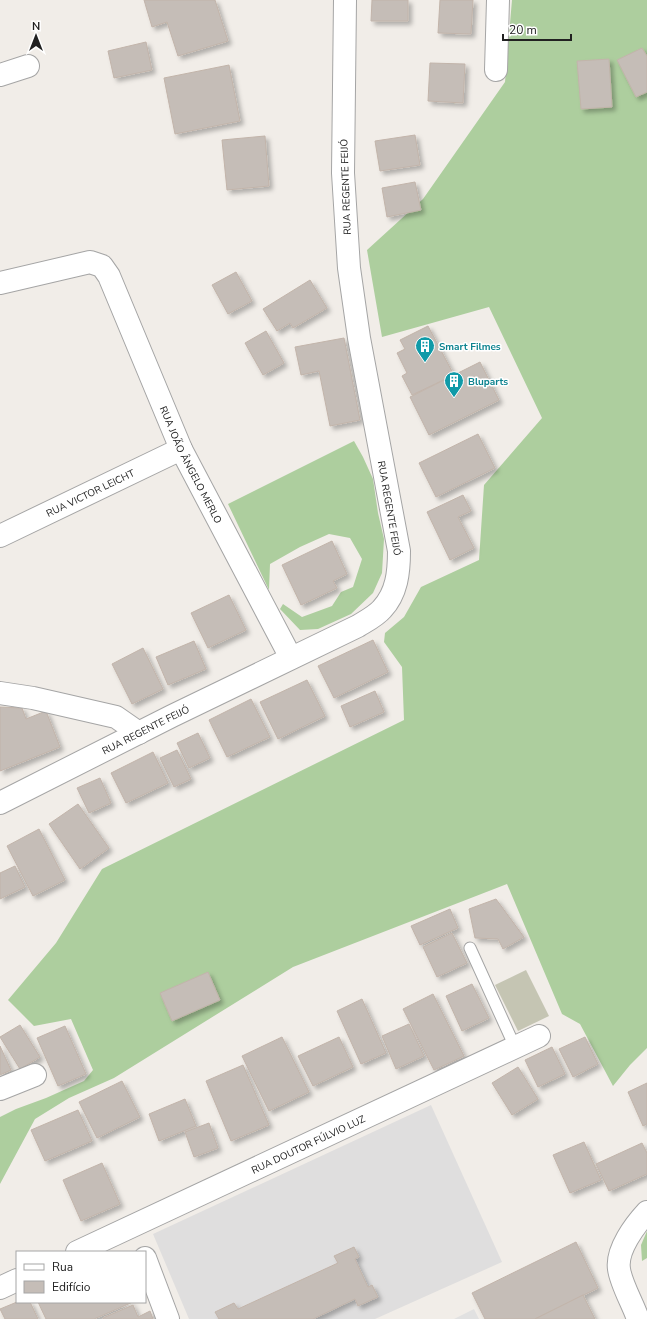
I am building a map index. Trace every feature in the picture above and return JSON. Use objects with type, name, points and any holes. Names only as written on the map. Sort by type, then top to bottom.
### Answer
[{"type":"street","name":"RUA REGENTE FEIJÓ","points":[[0,803],[358,626],[382,610],[395,588],[400,571],[399,551],[359,338],[349,268],[343,173],[345,0]]},
{"type":"street","points":[[496,70],[498,0]]},
{"type":"street","points":[[0,75],[28,66]]},
{"type":"street","name":"RUA JOÃO ÂNGELO MERLO","points":[[0,283],[90,262],[102,266],[109,276],[181,449],[291,658]]},
{"type":"street","name":"RUA VICTOR LEICHT","points":[[0,536],[181,449]]},
{"type":"street","points":[[0,694],[33,698],[116,717],[139,733]]},
{"type":"street","name":"RUA DOUTOR FÚLVIO LUZ","points":[[78,1251],[539,1036]]},
{"type":"street","points":[[0,1089],[35,1075]]},
{"type":"street","points":[[638,1319],[619,1269],[620,1254],[636,1225],[647,1212]]},
{"type":"street","points":[[133,1226],[143,1251]]},
{"type":"street","points":[[146,1261],[168,1319]]},
{"type":"street","points":[[0,1288],[16,1280]]},
{"type":"lane","points":[[470,948],[515,1047]]},
{"type":"shaded area","points":[[526,970],[549,1016],[518,1031],[495,985]]},
{"type":"shaded area","points":[[431,1105],[502,1262],[375,1319],[189,1319],[153,1234]]},
{"type":"shaded area","points":[[474,1309],[479,1319],[454,1319]]},
{"type":"green space","points":[[512,0],[647,0],[647,1048],[630,1065],[613,1086],[580,1024],[562,1014],[507,884],[293,967],[114,1078],[69,1098],[35,1119],[0,1184],[0,1117],[84,1081],[93,1070],[71,1019],[34,1026],[8,1000],[56,943],[102,869],[404,720],[402,667],[384,642],[385,633],[404,617],[421,587],[479,560],[484,485],[542,418],[489,307],[382,337],[367,250],[423,199],[505,82]]},
{"type":"green space","points":[[354,441],[373,479],[378,513],[384,539],[382,573],[373,593],[351,614],[318,629],[300,630],[280,609],[283,604],[302,617],[332,606],[341,592],[353,587],[362,559],[350,538],[329,534],[300,547],[270,564],[269,590],[228,504]]},
{"type":"green space","points":[[647,1231],[647,1258],[642,1261],[641,1245]]},
{"type":"building","points":[[144,0],[215,0],[228,41],[178,56],[167,22],[152,27]]},
{"type":"building","points":[[372,0],[408,0],[408,21],[371,21]]},
{"type":"building","points":[[440,0],[473,0],[471,34],[438,33]]},
{"type":"building","points":[[146,42],[152,70],[114,78],[108,51]]},
{"type":"building","points":[[642,48],[647,56],[647,92],[636,97],[617,60]]},
{"type":"building","points":[[609,59],[612,107],[581,109],[577,61]]},
{"type":"building","points":[[430,63],[465,64],[463,103],[428,101]]},
{"type":"building","points":[[229,65],[240,121],[175,134],[164,78]]},
{"type":"building","points":[[415,135],[420,165],[380,171],[375,141]]},
{"type":"building","points":[[265,136],[269,186],[227,190],[222,140]]},
{"type":"building","points":[[415,182],[421,210],[387,217],[382,188]]},
{"type":"building","points":[[236,272],[252,301],[228,314],[212,285]]},
{"type":"building","points":[[310,280],[327,308],[293,328],[290,323],[277,331],[263,309]]},
{"type":"building","name":"Smart Filmes","points":[[428,326],[454,375],[412,395],[402,376],[407,373],[397,353],[405,349],[400,340]]},
{"type":"building","points":[[266,331],[284,363],[263,375],[245,343]]},
{"type":"building","points":[[344,338],[360,420],[330,426],[319,371],[301,375],[295,347]]},
{"type":"building","name":"Bluparts","points":[[480,362],[499,400],[429,435],[410,397]]},
{"type":"building","points":[[478,434],[495,468],[436,497],[419,463]]},
{"type":"building","points":[[463,495],[471,511],[458,517],[474,548],[450,560],[427,512]]},
{"type":"building","points":[[332,541],[347,574],[333,581],[337,588],[301,605],[282,565]]},
{"type":"building","points":[[229,595],[246,630],[208,648],[191,613]]},
{"type":"building","points":[[373,640],[388,672],[334,698],[318,666]]},
{"type":"building","points":[[194,641],[206,669],[168,685],[156,657]]},
{"type":"building","points":[[143,648],[163,689],[132,704],[112,664]]},
{"type":"building","points":[[307,680],[325,716],[278,739],[260,702]]},
{"type":"building","points":[[375,691],[384,712],[350,727],[341,706]]},
{"type":"building","points":[[251,699],[270,737],[227,757],[209,720]]},
{"type":"building","points":[[0,707],[22,708],[26,719],[46,711],[60,747],[0,771]]},
{"type":"building","points":[[198,733],[210,758],[189,768],[177,743]]},
{"type":"building","points":[[177,750],[191,779],[174,787],[160,758]]},
{"type":"building","points":[[153,752],[168,783],[126,803],[111,773]]},
{"type":"building","points":[[100,778],[111,803],[89,813],[77,788]]},
{"type":"building","points":[[78,804],[109,848],[80,869],[49,824]]},
{"type":"building","points":[[39,829],[65,880],[33,896],[7,846]]},
{"type":"building","points":[[15,866],[25,887],[0,899],[0,873]]},
{"type":"building","points":[[496,899],[524,937],[503,949],[498,939],[475,938],[469,909]]},
{"type":"building","points":[[450,909],[458,928],[420,945],[411,926]]},
{"type":"building","points":[[452,933],[467,963],[437,977],[423,947]]},
{"type":"building","points":[[208,972],[220,1000],[172,1021],[160,993]]},
{"type":"building","points":[[472,984],[489,1018],[462,1031],[446,996]]},
{"type":"building","points":[[433,994],[464,1056],[434,1070],[403,1009]]},
{"type":"building","points":[[362,999],[386,1053],[361,1064],[337,1011]]},
{"type":"building","points":[[409,1024],[424,1056],[396,1069],[382,1036]]},
{"type":"building","points":[[20,1025],[40,1057],[20,1069],[0,1037]]},
{"type":"building","points":[[65,1026],[86,1074],[58,1086],[37,1038]]},
{"type":"building","points":[[282,1037],[309,1092],[269,1111],[242,1056]]},
{"type":"building","points":[[339,1037],[353,1067],[313,1086],[298,1056]]},
{"type":"building","points":[[585,1037],[598,1064],[573,1077],[559,1049]]},
{"type":"building","points":[[0,1046],[11,1070],[0,1075]]},
{"type":"building","points":[[552,1047],[565,1074],[538,1087],[525,1060]]},
{"type":"building","points":[[243,1065],[269,1125],[231,1141],[206,1081]]},
{"type":"building","points":[[518,1067],[538,1099],[512,1115],[492,1083]]},
{"type":"building","points":[[122,1081],[140,1117],[97,1138],[79,1102]]},
{"type":"building","points":[[647,1083],[647,1124],[643,1126],[628,1092]]},
{"type":"building","points":[[185,1099],[196,1126],[159,1141],[149,1114]]},
{"type":"building","points":[[78,1110],[92,1141],[45,1161],[31,1130]]},
{"type":"building","points":[[209,1123],[218,1148],[194,1157],[185,1132]]},
{"type":"building","points":[[584,1142],[601,1180],[570,1193],[553,1155]]},
{"type":"building","points":[[642,1143],[647,1153],[647,1174],[609,1191],[596,1164]]},
{"type":"building","points":[[102,1163],[120,1204],[81,1221],[63,1180]]},
{"type":"building","points":[[576,1242],[598,1288],[535,1319],[485,1319],[472,1293]]},
{"type":"building","points":[[354,1247],[359,1257],[355,1259],[368,1287],[372,1285],[378,1297],[358,1306],[355,1299],[313,1319],[219,1319],[215,1312],[234,1303],[238,1309],[338,1263],[334,1256]]},
{"type":"building","points":[[583,1295],[595,1319],[535,1319]]},
{"type":"building","points":[[16,1302],[30,1303],[38,1319],[5,1319],[0,1309]]},
{"type":"building","points":[[38,1303],[131,1303],[94,1319],[46,1319]]},
{"type":"building","points":[[133,1305],[138,1317],[150,1311],[153,1319],[103,1319],[103,1318]]},
{"type":"place","name":"Smart Filmes","points":[[425,363]]},
{"type":"place","name":"Bluparts","points":[[454,398]]}]
